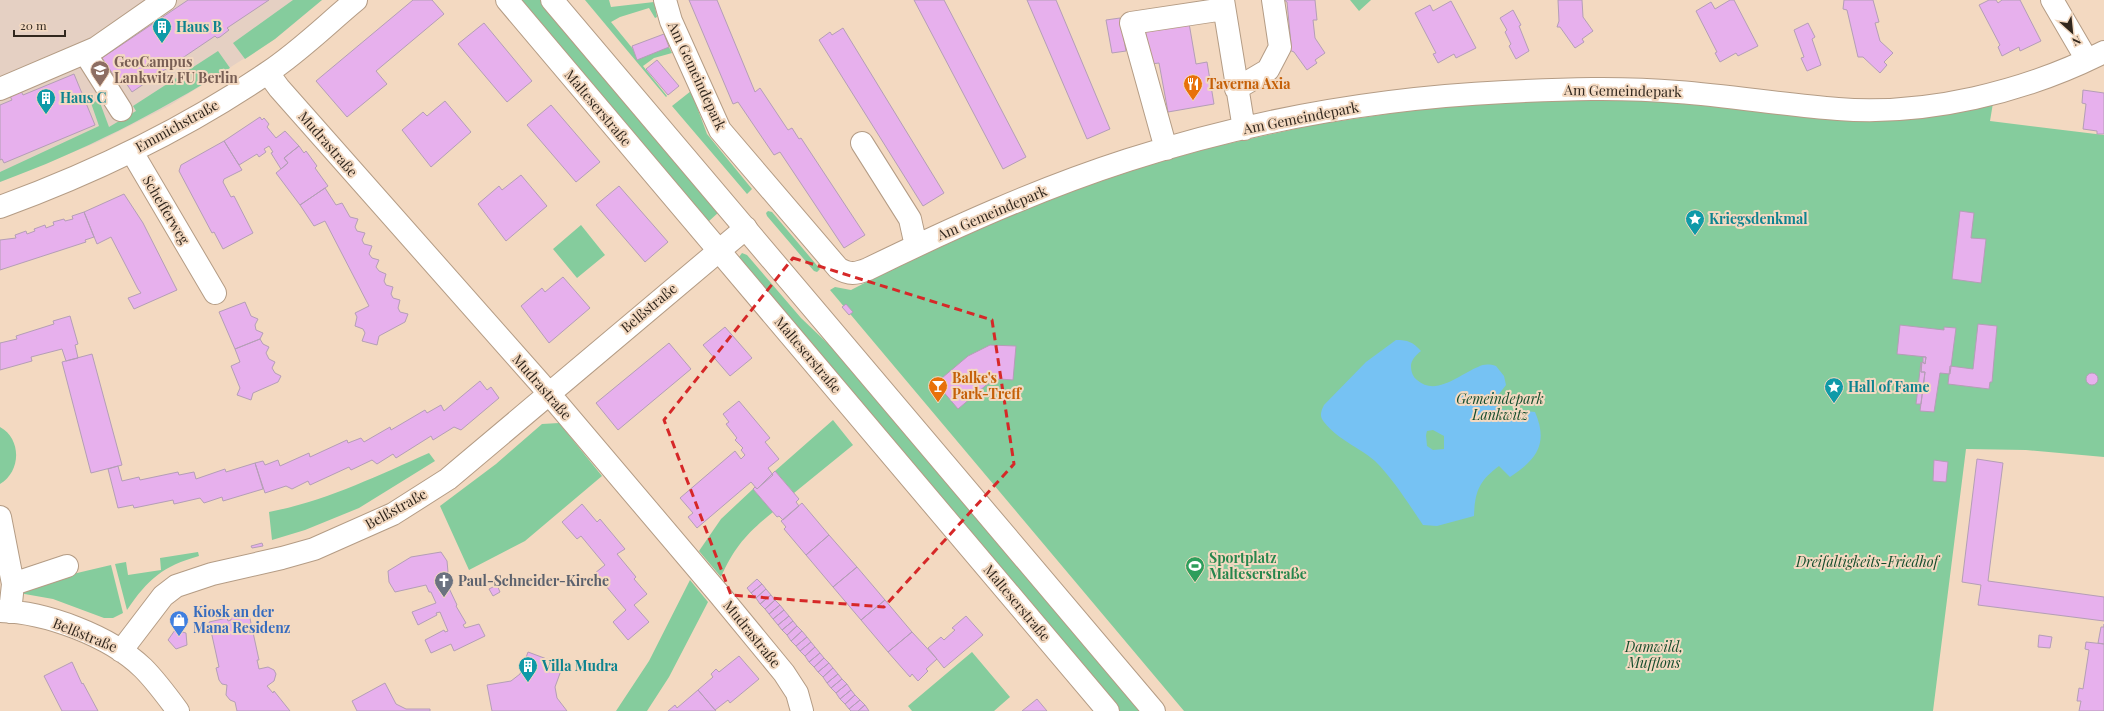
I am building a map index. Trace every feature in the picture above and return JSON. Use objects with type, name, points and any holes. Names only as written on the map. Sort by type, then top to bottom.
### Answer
[{"type":"street","points":[[0,89],[96,48],[165,0]]},
{"type":"street","name":"Emmichstraße","points":[[0,207],[80,175],[132,152],[211,108],[268,73],[356,0]]},
{"type":"street","name":"Malteserstraße","points":[[506,0],[1108,711]]},
{"type":"street","points":[[552,0],[1154,711]]},
{"type":"street","name":"Am Gemeindepark","points":[[664,0],[671,21],[720,130],[838,268],[846,273],[857,273],[953,228],[1039,193],[1127,160],[1244,129],[1341,109],[1458,95],[1539,91],[1612,90],[1675,91],[1838,110],[1899,110],[2000,92],[2058,73],[2096,56]]},
{"type":"street","points":[[1236,89],[1268,70],[1280,48],[1273,0]]},
{"type":"street","points":[[2052,0],[2096,56]]},
{"type":"street","points":[[1166,149],[1131,23],[1223,4],[1236,89],[1244,129]]},
{"type":"street","points":[[85,53],[121,110]]},
{"type":"street","name":"Mudrastraße","points":[[268,73],[279,88],[549,393],[784,673],[796,693],[802,711]]},
{"type":"street","points":[[862,143],[910,219],[916,246]]},
{"type":"street","name":"Schefferweg","points":[[132,152],[215,293]]},
{"type":"street","name":"Belßstraße","points":[[5,612],[31,615],[72,627],[103,640],[121,651],[159,601],[176,586],[212,574],[314,549],[393,514],[448,479],[746,228]]},
{"type":"street","points":[[0,517],[13,584],[5,612]]},
{"type":"street","points":[[13,584],[67,566]]},
{"type":"street","points":[[121,651],[142,668],[178,711]]},
{"type":"highlighted area","points":[[793,258],[992,320],[1014,464],[884,607],[731,595],[664,420]]},
{"type":"shaded area","name":"GeoCampus Lankwitz FU Berlin","points":[[0,0],[322,0],[275,39],[169,106],[98,142],[0,182]]},
{"type":"green space","points":[[293,0],[322,0],[275,39],[245,59],[233,43]]},
{"type":"green space","points":[[520,0],[541,0],[720,211],[708,222]]},
{"type":"green space","points":[[585,0],[609,0],[611,7],[654,2],[657,17],[655,18],[649,8],[620,17],[611,22],[633,49],[637,59],[669,47],[672,53],[654,58],[643,66],[667,96],[666,97]]},
{"type":"green space","points":[[1350,0],[1371,0],[1359,11]]},
{"type":"green space","points":[[218,51],[230,68],[202,85],[118,131],[61,158],[0,182],[0,172],[99,126],[91,103],[99,100],[109,127],[136,111],[133,106]]},
{"type":"green space","points":[[691,91],[707,134],[752,189],[747,194],[672,106]]},
{"type":"green space","name":"Gemeindepark Lankwitz","points":[[1592,100],[1993,103],[1990,121],[2104,135],[2104,457],[2026,450],[1966,449],[1933,711],[1184,711],[830,290],[835,287],[851,290],[921,254],[1066,192],[1142,167],[1213,147],[1313,125],[1440,106],[1515,101]]},
{"type":"green space","points":[[768,211],[772,212],[820,269],[817,272],[814,271],[767,216],[766,213]]},
{"type":"green space","points":[[581,225],[605,255],[577,278],[553,249]]},
{"type":"green space","points":[[742,253],[747,255],[801,318],[844,359],[1142,711],[1120,711],[739,257]]},
{"type":"green space","points":[[833,420],[853,445],[794,493],[775,471]]},
{"type":"green space","points":[[559,423],[602,476],[525,541],[469,570],[440,506],[496,464],[542,424]]},
{"type":"green space","points":[[0,427],[7,432],[12,439],[16,456],[12,472],[7,479],[0,484]]},
{"type":"green space","points":[[429,453],[435,461],[359,508],[305,530],[272,540],[269,512],[331,495]]},
{"type":"green space","points":[[753,489],[773,512],[756,526],[742,541],[731,557],[721,577],[699,551],[721,519]]},
{"type":"green space","points":[[198,552],[199,556],[176,564],[157,575],[142,590],[127,610],[115,564],[126,562],[128,575],[161,570],[160,558]]},
{"type":"green space","points":[[111,565],[123,613],[113,618],[104,618],[53,599],[19,593],[22,586]]},
{"type":"green space","points":[[690,580],[708,602],[669,677],[647,711],[616,711],[649,661]]},
{"type":"green space","points":[[972,652],[1010,697],[994,711],[912,711],[908,706]]},
{"type":"water","points":[[1396,340],[1400,340],[1410,342],[1421,351],[1413,360],[1411,368],[1414,377],[1424,385],[1440,385],[1456,379],[1480,366],[1496,366],[1504,376],[1506,385],[1499,394],[1497,409],[1506,410],[1512,415],[1525,411],[1535,412],[1541,433],[1538,450],[1527,464],[1510,477],[1499,466],[1492,471],[1479,487],[1474,516],[1437,526],[1423,525],[1395,484],[1382,468],[1369,456],[1342,439],[1321,418],[1321,411],[1324,405],[1366,362]],"holes":[[[1433,430],[1444,436],[1444,449],[1433,450],[1427,446],[1427,431]]]},
{"type":"building","name":"Haus B","points":[[188,0],[269,0],[227,28],[229,30],[220,37],[217,38],[215,36],[132,92],[124,80],[119,83],[102,58]]},
{"type":"building","points":[[413,0],[432,0],[444,14],[376,71],[387,84],[347,117],[316,81]]},
{"type":"building","points":[[689,0],[717,0],[755,92],[760,88],[788,130],[792,128],[799,139],[801,138],[865,235],[844,248],[780,152],[774,155],[738,102],[733,104]]},
{"type":"building","points":[[914,0],[944,0],[1026,157],[1003,169]]},
{"type":"building","points":[[1027,0],[1056,0],[1110,129],[1087,139]]},
{"type":"building","points":[[1284,0],[1315,0],[1317,20],[1313,20],[1315,38],[1325,53],[1315,60],[1317,63],[1307,70],[1294,52],[1289,50],[1291,44],[1287,2]]},
{"type":"building","points":[[1558,0],[1582,0],[1583,17],[1593,31],[1582,39],[1584,42],[1575,48],[1560,27],[1557,27],[1559,21]]},
{"type":"building","points":[[1730,0],[1734,0],[1758,46],[1738,56],[1736,53],[1720,62],[1715,53],[1717,52],[1696,11],[1711,2],[1715,9]]},
{"type":"building","points":[[1844,0],[1873,0],[1879,22],[1875,23],[1880,41],[1893,53],[1884,62],[1887,65],[1880,73],[1863,57],[1858,57],[1847,10],[1843,9]]},
{"type":"building","points":[[1989,0],[1996,0],[1998,3],[2002,0],[2020,0],[2041,41],[2020,51],[2019,47],[2002,56],[1998,47],[2000,45],[1979,5]]},
{"type":"building","points":[[1451,1],[1476,48],[1456,58],[1454,54],[1438,63],[1433,54],[1436,53],[1415,13],[1430,5],[1433,11]]},
{"type":"building","points":[[1513,10],[1521,25],[1519,26],[1529,51],[1516,59],[1509,46],[1511,44],[1505,32],[1507,30],[1500,18]]},
{"type":"building","points":[[1120,18],[1126,51],[1112,53],[1106,20]]},
{"type":"building","points":[[484,23],[532,81],[507,102],[458,44]]},
{"type":"building","points":[[1189,23],[1196,64],[1207,62],[1214,104],[1168,112],[1159,63],[1151,64],[1145,30]]},
{"type":"building","points":[[1808,23],[1815,37],[1812,39],[1821,65],[1807,71],[1801,58],[1804,57],[1794,30]]},
{"type":"building","points":[[843,28],[944,193],[923,206],[819,40],[830,32],[832,35]]},
{"type":"building","points":[[664,34],[669,47],[637,60],[632,46]]},
{"type":"building","points":[[657,60],[679,86],[668,95],[646,69]]},
{"type":"building","name":"Haus C","points":[[74,74],[95,125],[4,163],[2,159],[0,160],[0,105],[12,100],[9,94],[20,89],[23,95]]},
{"type":"building","points":[[2083,90],[2104,93],[2104,134],[2097,134],[2097,131],[2083,129],[2086,104],[2082,103]]},
{"type":"building","points":[[445,101],[471,132],[431,167],[402,130],[423,112],[427,116]]},
{"type":"building","points":[[551,105],[600,162],[576,182],[527,125]]},
{"type":"building","points":[[260,117],[262,120],[264,118],[269,124],[267,127],[276,138],[285,131],[299,146],[284,158],[288,163],[281,169],[271,153],[273,152],[269,146],[264,149],[266,152],[259,157],[257,154],[239,165],[224,141]]},
{"type":"building","points":[[224,141],[242,170],[224,179],[223,182],[231,197],[234,196],[253,233],[223,249],[214,232],[212,233],[179,171],[181,165]]},
{"type":"building","points":[[299,146],[304,153],[306,151],[317,166],[315,168],[328,186],[300,205],[276,173],[288,163],[284,158]]},
{"type":"building","points":[[521,175],[547,206],[506,241],[478,204],[499,186],[502,190]]},
{"type":"building","points":[[619,186],[668,242],[645,262],[596,205]]},
{"type":"building","points":[[325,188],[336,205],[342,203],[350,217],[358,219],[355,227],[357,231],[365,233],[362,240],[364,244],[372,246],[369,254],[372,258],[379,260],[376,267],[379,271],[386,274],[384,281],[386,285],[393,287],[391,294],[393,298],[400,300],[398,308],[400,312],[408,314],[405,322],[379,336],[377,345],[362,341],[365,333],[363,329],[355,326],[357,317],[355,313],[369,306],[325,221],[314,226],[300,205]]},
{"type":"building","points":[[124,194],[143,223],[177,290],[134,309],[128,298],[141,293],[111,237],[97,244],[84,212]]},
{"type":"building","points":[[1960,211],[1974,213],[1971,238],[1986,239],[1981,283],[1952,279]]},
{"type":"building","points":[[84,212],[94,237],[85,240],[86,242],[0,270],[0,240],[16,238],[15,235],[26,231],[27,234],[35,231],[34,229],[45,225],[46,228],[54,225],[53,222],[64,219],[65,221],[73,219],[72,216]]},
{"type":"building","points":[[563,277],[590,308],[549,343],[521,306],[542,288],[545,292]]},
{"type":"building","points":[[245,302],[251,316],[258,319],[255,325],[256,330],[263,333],[260,339],[235,349],[219,312]]},
{"type":"building","points":[[846,304],[853,312],[849,315],[842,307]]},
{"type":"building","points":[[70,316],[78,344],[75,345],[78,358],[66,361],[62,349],[31,357],[32,361],[0,370],[0,343],[17,339],[16,336],[54,324],[53,321]]},
{"type":"building","points":[[1978,324],[1997,326],[1992,382],[1990,382],[1989,389],[1948,384],[1950,366],[1973,369]]},
{"type":"building","points":[[1900,325],[1944,330],[1944,327],[1956,328],[1950,374],[1940,373],[1934,412],[1920,411],[1925,372],[1921,372],[1922,362],[1925,364],[1926,357],[1897,354]]},
{"type":"building","points":[[725,327],[752,358],[730,376],[703,345]]},
{"type":"building","points":[[260,339],[263,344],[269,347],[266,353],[269,359],[275,362],[272,368],[275,373],[281,376],[278,382],[253,393],[251,400],[237,395],[240,388],[231,366],[240,362],[235,349]]},
{"type":"building","points":[[669,343],[691,369],[618,430],[596,403]]},
{"type":"building","points":[[990,345],[1016,346],[1013,380],[1000,379],[991,381],[958,409],[936,383],[968,356]]},
{"type":"building","points":[[92,354],[122,465],[91,473],[62,362]]},
{"type":"building","points":[[1923,357],[1926,357],[1925,364],[1923,362]]},
{"type":"building","points":[[1921,362],[1921,372],[1925,372],[1921,404],[1916,404]]},
{"type":"building","points":[[2094,373],[2097,374],[2097,384],[2090,385],[2087,384],[2086,377],[2087,374]]},
{"type":"building","points":[[480,381],[487,390],[491,387],[499,398],[461,430],[454,427],[433,440],[431,436],[396,458],[393,454],[377,464],[372,460],[351,470],[349,467],[310,485],[308,481],[292,489],[286,486],[265,493],[255,463],[263,461],[265,465],[278,460],[280,466],[309,453],[310,457],[347,440],[348,443],[361,438],[364,442],[390,427],[391,430],[425,410],[427,413],[441,405],[444,411]]},
{"type":"building","points":[[739,401],[770,438],[765,442],[779,459],[768,468],[773,475],[757,489],[751,482],[697,528],[688,517],[693,513],[680,498],[735,451],[741,459],[745,455],[741,450],[743,448],[735,440],[737,438],[726,424],[729,422],[723,414]]},
{"type":"building","points":[[1977,459],[2003,463],[1988,581],[2104,597],[2104,621],[1978,605],[1981,585],[1962,582]]},
{"type":"building","points":[[1934,460],[1948,462],[1946,482],[1933,481]]},
{"type":"building","points":[[255,463],[263,489],[223,501],[222,497],[204,503],[200,498],[174,504],[173,500],[134,508],[133,505],[118,508],[108,469],[118,466],[122,481],[139,477],[140,480],[178,472],[179,475],[194,472],[196,479],[225,469],[226,472]]},
{"type":"building","points":[[775,471],[799,499],[796,502],[799,506],[783,520],[779,516],[777,517],[753,489],[755,487],[757,489]]},
{"type":"building","points":[[802,503],[829,535],[806,555],[784,529],[786,527],[781,521]]},
{"type":"building","points":[[582,504],[597,522],[600,519],[625,549],[617,554],[636,577],[634,579],[647,594],[634,605],[649,622],[628,640],[613,622],[626,610],[595,573],[605,565],[581,536],[577,539],[562,522]]},
{"type":"building","points":[[829,535],[857,567],[833,587],[806,555]]},
{"type":"building","points":[[262,543],[263,546],[252,548],[251,546]]},
{"type":"building","name":"Paul-Schneider-Kirche","points":[[441,552],[447,561],[448,572],[441,576],[445,585],[447,584],[457,605],[456,606],[466,623],[463,625],[465,628],[479,624],[485,636],[454,651],[451,644],[431,653],[425,640],[444,630],[445,632],[448,631],[440,612],[418,625],[412,612],[436,603],[431,592],[429,592],[426,585],[395,592],[389,582],[388,571],[411,557]]},
{"type":"building","points":[[857,567],[885,600],[861,620],[833,587]]},
{"type":"building","points":[[757,579],[762,584],[751,593],[747,588]]},
{"type":"building","points":[[762,584],[766,589],[756,598],[751,593]]},
{"type":"building","points":[[497,585],[500,592],[493,596],[489,589]]},
{"type":"building","points":[[766,589],[771,595],[760,604],[756,598]]},
{"type":"building","points":[[771,595],[775,600],[765,609],[760,604]]},
{"type":"building","points":[[775,600],[780,605],[769,614],[765,609]]},
{"type":"building","points":[[885,600],[912,632],[888,652],[861,620]]},
{"type":"building","points":[[780,605],[784,610],[773,619],[769,614]]},
{"type":"building","points":[[784,610],[789,616],[778,625],[773,619]]},
{"type":"building","points":[[249,614],[259,660],[257,660],[259,669],[268,667],[274,670],[276,674],[274,681],[267,686],[273,693],[274,691],[290,711],[237,711],[235,702],[230,700],[226,695],[227,685],[222,684],[219,680],[216,668],[219,667],[209,622],[227,618],[228,621],[231,620],[231,617]]},
{"type":"building","points":[[789,616],[793,621],[782,630],[778,625]]},
{"type":"building","points":[[966,616],[983,635],[944,668],[928,648],[941,637],[944,640],[955,630],[952,628]]},
{"type":"building","points":[[793,621],[797,626],[787,635],[782,630]]},
{"type":"building","points":[[797,626],[802,631],[791,641],[787,635]]},
{"type":"building","points":[[2101,627],[2104,627],[2104,644],[2098,643]]},
{"type":"building","name":"Kiosk an der Mana Residenz","points":[[175,630],[186,633],[187,645],[176,649],[168,640]]},
{"type":"building","points":[[802,631],[807,637],[796,646],[791,641]]},
{"type":"building","points":[[912,632],[937,659],[926,669],[928,671],[918,681],[912,674],[910,677],[888,652]]},
{"type":"building","points":[[2039,635],[2052,637],[2050,648],[2038,647]]},
{"type":"building","points":[[807,637],[811,642],[800,651],[796,646]]},
{"type":"building","points":[[811,642],[815,647],[805,656],[800,651]]},
{"type":"building","points":[[2086,642],[2104,644],[2104,711],[2079,711],[2081,701],[2077,701],[2079,688],[2083,689],[2089,650],[2085,649]]},
{"type":"building","points":[[815,647],[820,653],[809,662],[805,656]]},
{"type":"building","name":"Villa Mudra","points":[[528,652],[563,665],[555,687],[557,698],[567,711],[492,711],[487,685],[511,681],[520,674]]},
{"type":"building","points":[[820,653],[824,658],[814,667],[809,662]]},
{"type":"building","points":[[739,656],[759,679],[730,703],[728,700],[715,710],[698,690],[713,677],[711,674],[716,669],[719,672]]},
{"type":"building","points":[[824,658],[829,663],[818,672],[814,667]]},
{"type":"building","points":[[72,662],[82,684],[83,683],[98,711],[62,711],[44,676]]},
{"type":"building","points":[[829,663],[833,668],[823,677],[818,672]]},
{"type":"building","points":[[833,668],[838,674],[827,683],[823,677]]},
{"type":"building","points":[[838,674],[842,679],[831,688],[827,683]]},
{"type":"building","points":[[842,679],[847,684],[836,693],[831,688]]},
{"type":"building","points":[[385,683],[396,704],[406,709],[430,709],[430,711],[357,711],[352,701]]},
{"type":"building","points":[[847,684],[851,690],[840,699],[836,693]]},
{"type":"building","points":[[698,690],[716,711],[668,711],[675,705],[677,708]]},
{"type":"building","points":[[851,690],[855,695],[845,704],[840,699]]},
{"type":"building","points":[[855,695],[860,700],[849,709],[845,704]]},
{"type":"building","points":[[1037,699],[1047,711],[1022,711]]},
{"type":"building","points":[[860,700],[865,705],[858,711],[851,711],[849,709]]},
{"type":"building","points":[[865,705],[869,711],[858,711]]},
{"type":"place","name":"Haus B","points":[[162,44]]},
{"type":"place","name":"GeoCampus Lankwitz FU Berlin","points":[[100,87]]},
{"type":"place","name":"Taverna Axia","points":[[1193,101]]},
{"type":"place","name":"Haus C","points":[[46,115]]},
{"type":"place","name":"Kriegsdenkmal","points":[[1695,236]]},
{"type":"place","name":"Balke's Park-Treff","points":[[938,403]]},
{"type":"place","name":"Hall of Fame","points":[[1834,404]]},
{"type":"place","name":"Sportplatz Malteserstraße","points":[[1195,583]]},
{"type":"place","name":"Paul-Schneider-Kirche","points":[[444,598]]},
{"type":"place","name":"Kiosk an der Mana Residenz","points":[[179,637]]},
{"type":"place","name":"Villa Mudra","points":[[528,683]]},
{"type":"park label","name":"Dreifaltigkeits-Friedhof","points":[[1867,562]]},
{"type":"park label","name":"Damwild, Mufflons","points":[[1654,656]]}]
